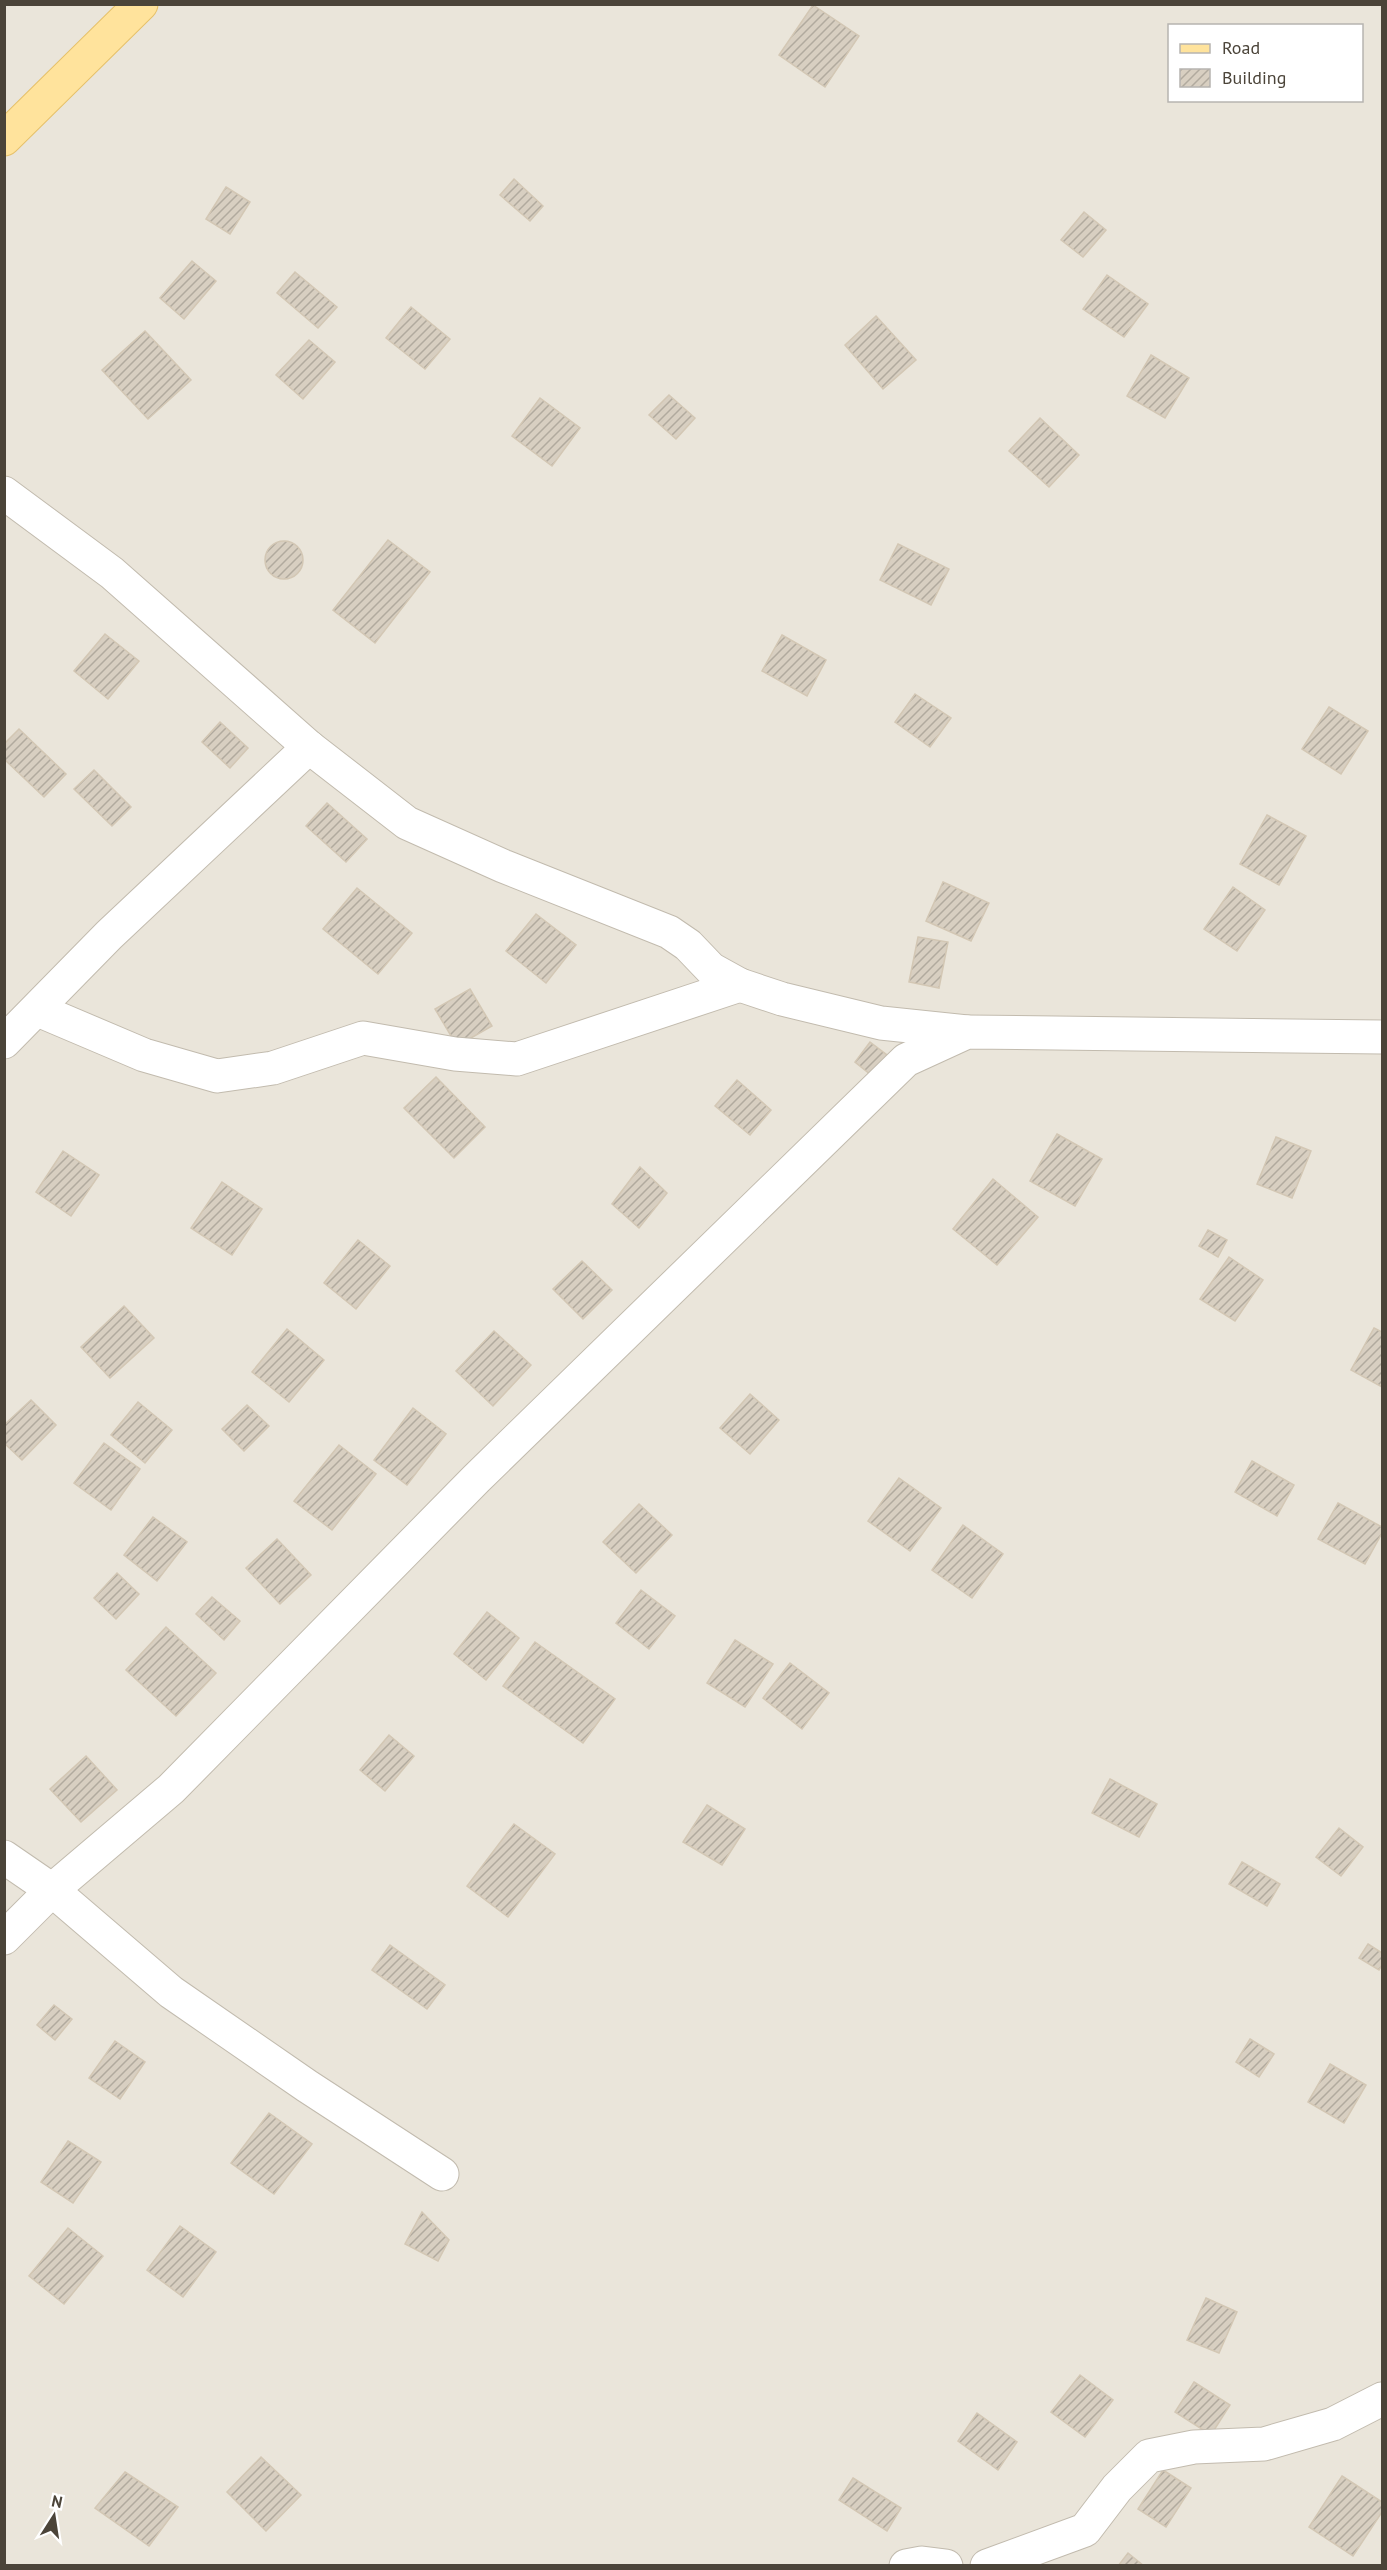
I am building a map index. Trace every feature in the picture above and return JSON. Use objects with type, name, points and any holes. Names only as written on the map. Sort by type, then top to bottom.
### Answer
[{"type":"main road","points":[[4,139],[141,4]]},
{"type":"street","points":[[4,493],[112,573],[309,747],[407,823],[503,866],[669,932],[688,945],[711,969],[740,986],[782,999],[881,1023],[966,1032],[1383,1037]]},
{"type":"street","points":[[4,1042],[38,1010],[109,935],[309,747]]},
{"type":"street","points":[[38,1010],[144,1055],[217,1076],[273,1068],[363,1038],[455,1054],[517,1059],[740,986]]},
{"type":"street","points":[[4,1938],[52,1890],[171,1789],[476,1479],[906,1060],[966,1032]]},
{"type":"street","points":[[4,1857],[52,1890],[171,1992],[442,2174]]},
{"type":"street","points":[[987,2565],[1085,2530],[1117,2488],[1149,2456],[1194,2447],[1264,2444],[1332,2424],[1383,2399]]},
{"type":"street","points":[[906,2565],[922,2563],[946,2565]]},
{"type":"shaded area","points":[[5,5],[1382,5],[1382,2565],[5,2565]]},
{"type":"building","points":[[813,5],[859,36],[825,87],[779,55]]},
{"type":"building","points":[[514,179],[543,206],[530,221],[500,195]]},
{"type":"building","points":[[226,187],[250,202],[230,234],[206,219]]},
{"type":"building","points":[[1084,212],[1106,230],[1083,257],[1061,240]]},
{"type":"building","points":[[192,261],[216,281],[184,319],[160,298]]},
{"type":"building","points":[[295,272],[337,307],[318,328],[277,293]]},
{"type":"building","points":[[1107,275],[1148,304],[1124,337],[1083,309]]},
{"type":"building","points":[[411,307],[450,339],[425,369],[386,338]]},
{"type":"building","points":[[876,316],[916,360],[883,389],[845,345]]},
{"type":"building","points":[[145,331],[191,380],[148,419],[102,370]]},
{"type":"building","points":[[309,340],[335,362],[303,399],[276,375]]},
{"type":"building","points":[[1151,355],[1189,378],[1165,418],[1127,396]]},
{"type":"building","points":[[669,395],[695,418],[676,439],[649,415]]},
{"type":"building","points":[[540,398],[580,428],[552,466],[512,436]]},
{"type":"building","points":[[1040,418],[1079,455],[1049,487],[1009,451]]},
{"type":"building","points":[[388,540],[430,572],[375,643],[333,610]]},
{"type":"building","points":[[284,541],[298,546],[303,560],[298,574],[284,579],[270,574],[265,560],[270,546]]},
{"type":"building","points":[[898,544],[949,569],[931,605],[880,580]]},
{"type":"building","points":[[105,634],[139,661],[108,699],[74,671]]},
{"type":"building","points":[[782,635],[826,660],[807,696],[762,671]]},
{"type":"building","points":[[915,694],[951,718],[930,747],[895,722]]},
{"type":"building","points":[[1329,707],[1368,731],[1341,774],[1302,749]]},
{"type":"building","points":[[220,722],[248,748],[230,768],[202,742]]},
{"type":"building","points":[[19,729],[66,774],[44,797],[4,759],[4,744]]},
{"type":"building","points":[[94,770],[131,807],[112,826],[74,789]]},
{"type":"building","points":[[327,803],[367,839],[346,862],[306,826]]},
{"type":"building","points":[[1267,815],[1306,836],[1279,885],[1240,864]]},
{"type":"building","points":[[943,882],[989,903],[971,941],[926,921]]},
{"type":"building","points":[[1233,887],[1265,910],[1237,951],[1204,929]]},
{"type":"building","points":[[357,888],[412,933],[378,974],[323,929]]},
{"type":"building","points":[[536,914],[576,945],[546,983],[506,951]]},
{"type":"building","points":[[918,937],[948,942],[939,988],[909,982]]},
{"type":"building","points":[[470,989],[492,1026],[457,1046],[435,1009]]},
{"type":"building","points":[[870,1042],[887,1055],[871,1075],[855,1062]]},
{"type":"building","points":[[436,1077],[485,1127],[454,1158],[404,1108]]},
{"type":"building","points":[[737,1080],[771,1110],[750,1135],[715,1106]]},
{"type":"building","points":[[1057,1134],[1102,1159],[1075,1206],[1030,1181]]},
{"type":"building","points":[[1276,1137],[1311,1151],[1292,1198],[1257,1184]]},
{"type":"building","points":[[63,1151],[99,1175],[71,1216],[36,1192]]},
{"type":"building","points":[[640,1167],[667,1193],[639,1228],[612,1204]]},
{"type":"building","points":[[993,1179],[1038,1217],[997,1265],[953,1229]]},
{"type":"building","points":[[222,1182],[262,1209],[232,1255],[191,1228]]},
{"type":"building","points":[[1208,1230],[1227,1240],[1218,1257],[1199,1246]]},
{"type":"building","points":[[358,1240],[390,1266],[356,1309],[324,1283]]},
{"type":"building","points":[[1229,1257],[1263,1280],[1235,1321],[1200,1299]]},
{"type":"building","points":[[582,1261],[612,1290],[583,1319],[553,1289]]},
{"type":"building","points":[[124,1306],[154,1338],[110,1378],[81,1347]]},
{"type":"building","points":[[1374,1328],[1382,1332],[1382,1387],[1351,1370]]},
{"type":"building","points":[[287,1329],[324,1360],[289,1402],[252,1372]]},
{"type":"building","points":[[494,1331],[531,1365],[493,1406],[456,1371]]},
{"type":"building","points":[[750,1394],[779,1420],[750,1454],[720,1428]]},
{"type":"building","points":[[31,1400],[56,1425],[22,1460],[4,1443],[4,1425]]},
{"type":"building","points":[[138,1402],[172,1430],[145,1463],[111,1435]]},
{"type":"building","points":[[247,1405],[269,1426],[244,1451],[222,1429]]},
{"type":"building","points":[[413,1408],[446,1434],[407,1485],[374,1460]]},
{"type":"building","points":[[104,1443],[140,1469],[111,1510],[74,1483]]},
{"type":"building","points":[[339,1445],[376,1474],[332,1530],[294,1501]]},
{"type":"building","points":[[1252,1461],[1294,1485],[1277,1516],[1235,1492]]},
{"type":"building","points":[[899,1478],[941,1508],[910,1551],[868,1521]]},
{"type":"building","points":[[1338,1503],[1382,1527],[1382,1533],[1365,1564],[1318,1539]]},
{"type":"building","points":[[639,1504],[672,1535],[636,1573],[603,1542]]},
{"type":"building","points":[[153,1517],[187,1542],[157,1581],[124,1555]]},
{"type":"building","points":[[963,1525],[1003,1554],[972,1598],[932,1570]]},
{"type":"building","points":[[277,1539],[311,1575],[280,1604],[246,1568]]},
{"type":"building","points":[[117,1573],[139,1594],[116,1619],[94,1598]]},
{"type":"building","points":[[641,1590],[675,1616],[649,1649],[616,1623]]},
{"type":"building","points":[[212,1597],[240,1621],[224,1640],[196,1614]]},
{"type":"building","points":[[487,1612],[519,1638],[486,1680],[454,1654]]},
{"type":"building","points":[[166,1627],[216,1673],[176,1716],[126,1670]]},
{"type":"building","points":[[735,1640],[773,1664],[745,1707],[707,1683]]},
{"type":"building","points":[[535,1642],[615,1699],[583,1743],[503,1686]]},
{"type":"building","points":[[790,1663],[829,1693],[802,1729],[763,1698]]},
{"type":"building","points":[[389,1735],[414,1756],[385,1791],[360,1770]]},
{"type":"building","points":[[86,1756],[117,1790],[81,1822],[50,1789]]},
{"type":"building","points":[[1110,1779],[1157,1804],[1139,1837],[1092,1813]]},
{"type":"building","points":[[707,1805],[745,1829],[722,1865],[683,1842]]},
{"type":"building","points":[[514,1824],[555,1854],[508,1917],[467,1886]]},
{"type":"building","points":[[1339,1828],[1363,1847],[1341,1876],[1316,1857]]},
{"type":"building","points":[[1242,1862],[1280,1884],[1267,1906],[1229,1884]]},
{"type":"building","points":[[1368,1944],[1382,1953],[1382,1965],[1379,1970],[1359,1958]]},
{"type":"building","points":[[390,1945],[445,1985],[427,2009],[372,1970]]},
{"type":"building","points":[[54,2005],[72,2019],[55,2040],[37,2025]]},
{"type":"building","points":[[1250,2039],[1274,2054],[1259,2077],[1236,2062]]},
{"type":"building","points":[[115,2041],[145,2062],[120,2099],[89,2078]]},
{"type":"building","points":[[1330,2064],[1366,2085],[1344,2123],[1308,2102]]},
{"type":"building","points":[[269,2113],[312,2144],[274,2194],[231,2163]]},
{"type":"building","points":[[68,2141],[101,2162],[73,2203],[41,2182]]},
{"type":"building","points":[[422,2212],[449,2240],[438,2261],[405,2244]]},
{"type":"building","points":[[180,2226],[216,2252],[183,2297],[147,2270]]},
{"type":"building","points":[[68,2228],[103,2256],[64,2304],[29,2276]]},
{"type":"building","points":[[1206,2298],[1237,2312],[1219,2353],[1187,2340]]},
{"type":"building","points":[[1080,2375],[1113,2400],[1085,2437],[1051,2412]]},
{"type":"building","points":[[1194,2382],[1230,2405],[1211,2435],[1175,2412]]},
{"type":"building","points":[[977,2413],[1017,2442],[998,2470],[958,2441]]},
{"type":"building","points":[[261,2457],[301,2495],[266,2531],[227,2492]]},
{"type":"building","points":[[1163,2470],[1191,2488],[1166,2527],[1138,2509]]},
{"type":"building","points":[[125,2472],[178,2507],[149,2546],[95,2508]]},
{"type":"building","points":[[1342,2476],[1382,2502],[1382,2512],[1353,2556],[1309,2527]]},
{"type":"building","points":[[853,2478],[901,2508],[887,2531],[839,2500]]},
{"type":"building","points":[[1128,2553],[1144,2566],[1118,2566]]}]
